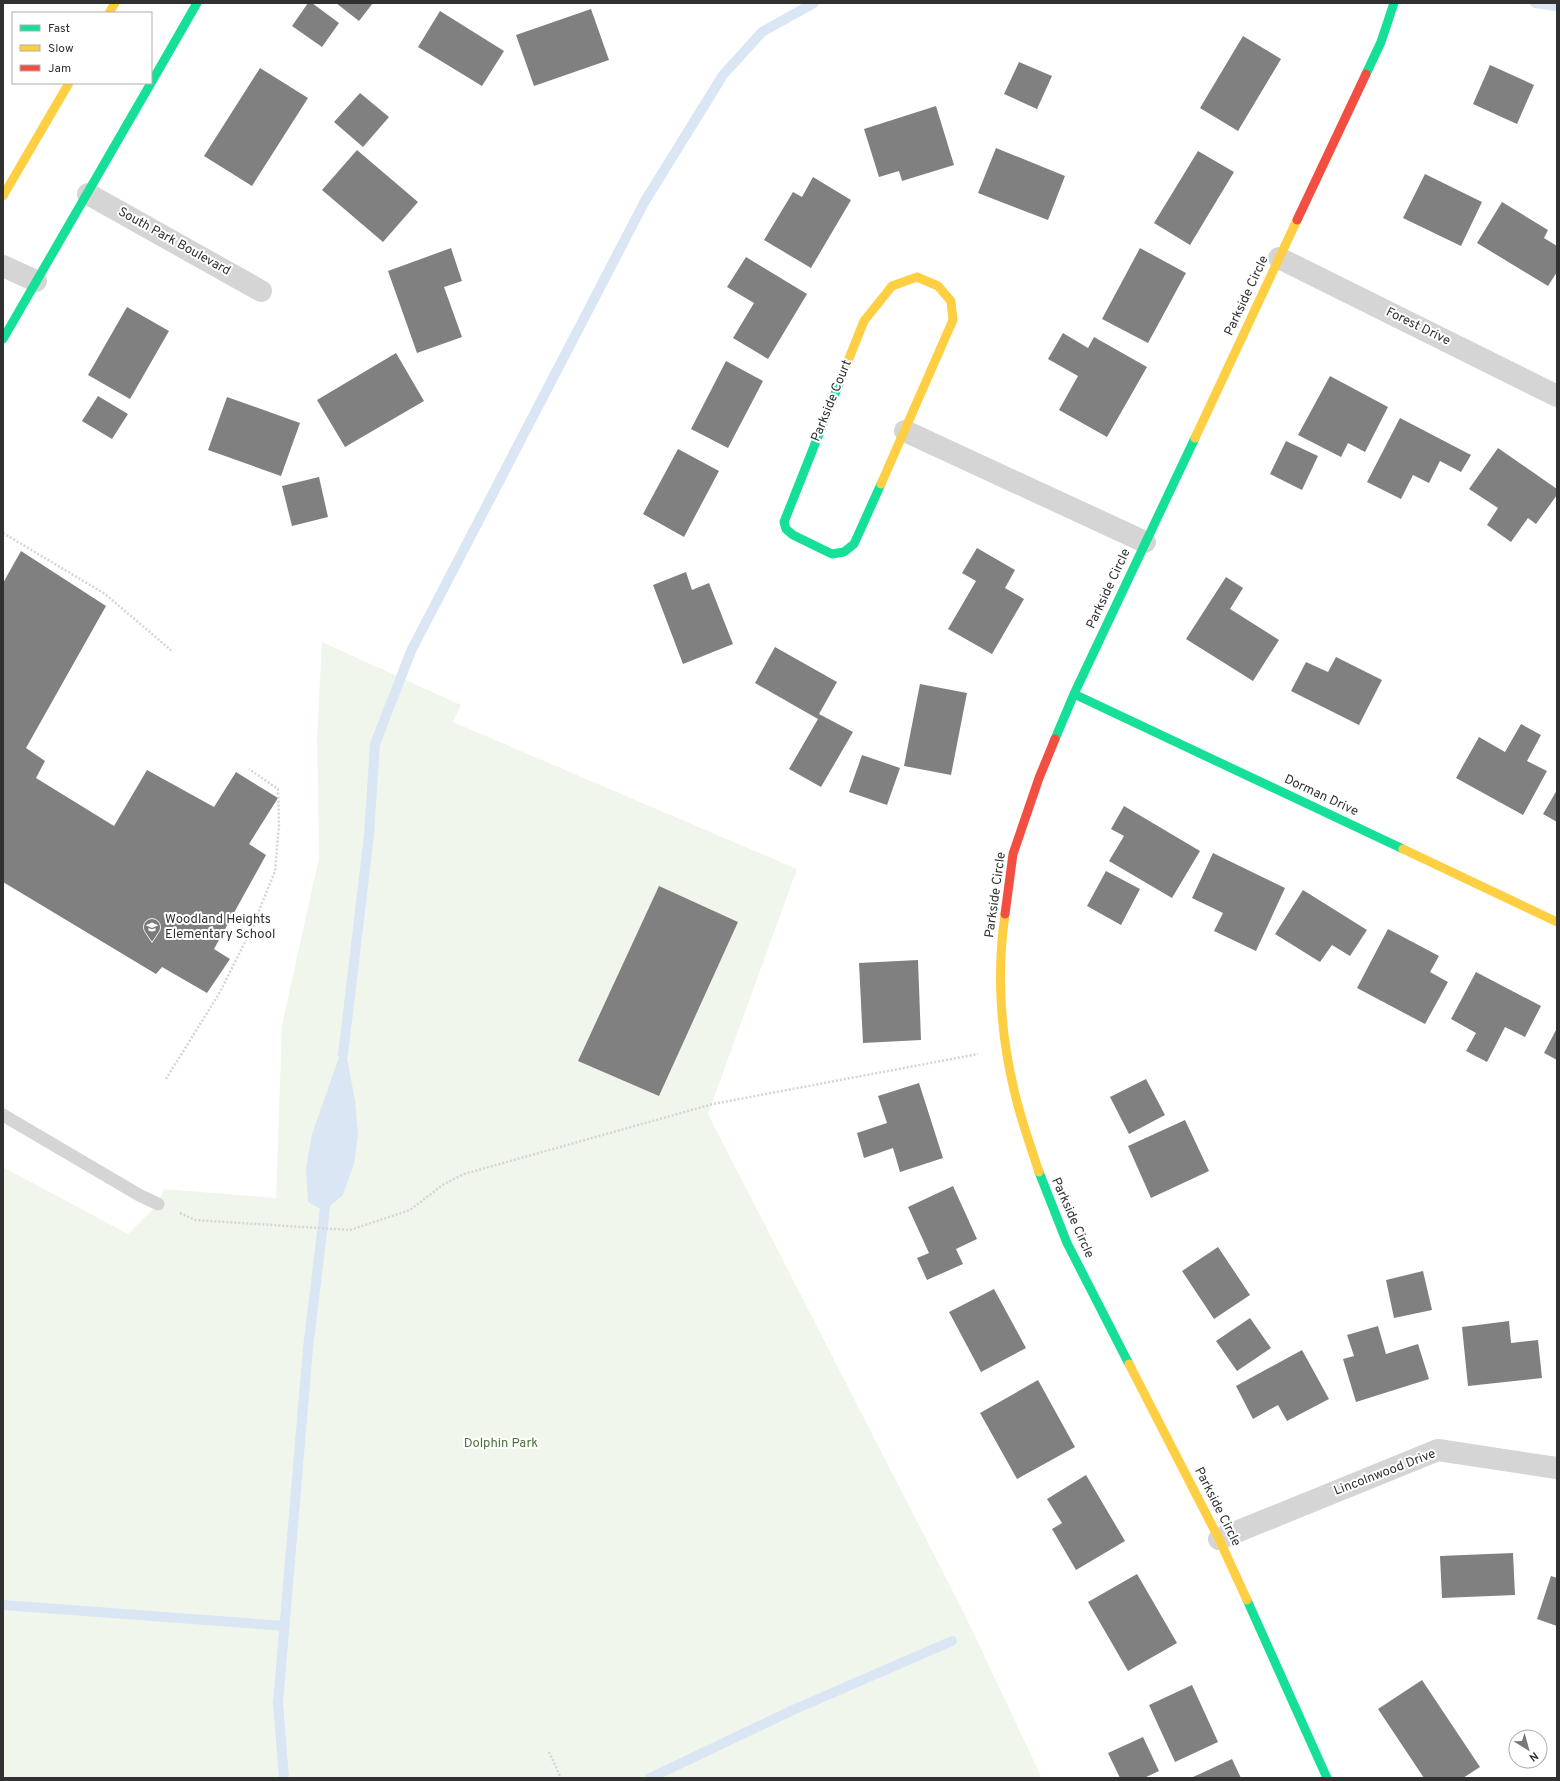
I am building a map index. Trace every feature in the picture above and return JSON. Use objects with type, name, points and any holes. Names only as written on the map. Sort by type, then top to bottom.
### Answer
[{"type":"street","points":[[110,12],[115,3]]},
{"type":"street","points":[[152,81],[197,3]]},
{"type":"street","name":"Parkside Circle","points":[[1327,1778],[1219,1539],[1067,1242],[1039,1173],[1017,1102],[1006,1049],[1000,983],[1003,928],[1013,854],[1039,778],[1074,694],[1381,42],[1394,3]]},
{"type":"street","points":[[3,196],[68,84]]},
{"type":"street","points":[[3,339],[150,84]]},
{"type":"street","name":"South Park Boulevard","points":[[88,194],[261,291]]},
{"type":"street","name":"Forest Drive","points":[[1279,258],[1557,396]]},
{"type":"street","points":[[3,266],[36,281]]},
{"type":"street","name":"Parkside Court","points":[[917,276],[938,286],[951,301],[953,320],[906,431],[854,544],[844,552],[832,554],[793,535],[786,529],[784,522],[864,321],[892,286],[917,276]]},
{"type":"street","points":[[906,431],[1145,542]]},
{"type":"street","name":"Dorman Drive","points":[[1074,694],[1557,922]]},
{"type":"street","name":"Lincolnwood Drive","points":[[1219,1539],[1438,1450],[1557,1468]]},
{"type":"lane","points":[[3,1115],[139,1195],[158,1204]]},
{"type":"path","points":[[3,533],[105,594],[172,651]]},
{"type":"path","points":[[166,1079],[220,992],[252,928],[275,871],[279,825],[278,789],[249,769]]},
{"type":"path","points":[[158,1204],[195,1220],[350,1230],[410,1210],[444,1184],[464,1174],[713,1104],[1006,1049]]},
{"type":"path","points":[[549,1752],[561,1778]]},
{"type":"green space","name":"Dolphin Park","points":[[322,642],[461,705],[453,722],[797,869],[708,1114],[964,1613],[1042,1778],[3,1778],[3,1167],[128,1234],[158,1204],[164,1189],[276,1198],[282,1025],[319,858],[317,737]]},
{"type":"water","points":[[344,1043],[355,1100],[358,1134],[354,1164],[343,1195],[324,1211],[308,1202],[306,1168],[312,1134]]},
{"type":"building","points":[[308,3],[312,3],[339,23],[322,47],[292,26]]},
{"type":"building","points":[[336,3],[373,3],[359,21]]},
{"type":"building","points":[[591,9],[609,60],[534,86],[516,35]]},
{"type":"building","points":[[440,11],[504,51],[482,86],[418,47]]},
{"type":"building","points":[[1243,36],[1281,59],[1238,131],[1200,108]]},
{"type":"building","points":[[1019,62],[1052,76],[1037,109],[1004,94]]},
{"type":"building","points":[[1490,65],[1534,85],[1517,124],[1473,104]]},
{"type":"building","points":[[260,68],[308,98],[252,186],[204,156]]},
{"type":"building","points":[[360,93],[389,117],[363,147],[334,122]]},
{"type":"building","points":[[936,106],[954,165],[902,181],[899,171],[879,177],[864,129]]},
{"type":"building","points":[[996,148],[1065,176],[1048,220],[978,193]]},
{"type":"building","points":[[357,150],[418,202],[383,242],[322,190]]},
{"type":"building","points":[[1198,151],[1234,172],[1190,245],[1154,223]]},
{"type":"building","points":[[1425,174],[1482,202],[1461,246],[1403,218]]},
{"type":"building","points":[[813,177],[851,200],[811,268],[764,240],[793,192],[802,197]]},
{"type":"building","points":[[1502,202],[1548,230],[1544,238],[1557,246],[1557,272],[1548,286],[1477,243]]},
{"type":"building","points":[[451,248],[462,281],[444,287],[462,337],[417,353],[388,271]]},
{"type":"building","points":[[1140,248],[1186,273],[1148,343],[1102,319]]},
{"type":"building","points":[[746,257],[807,294],[768,359],[733,338],[754,303],[727,287]]},
{"type":"building","points":[[127,307],[169,331],[130,399],[88,375]]},
{"type":"building","points":[[1063,333],[1088,348],[1094,337],[1147,367],[1107,437],[1059,410],[1078,376],[1048,359]]},
{"type":"building","points":[[396,353],[424,401],[345,447],[317,400]]},
{"type":"building","points":[[726,361],[763,381],[728,448],[691,429]]},
{"type":"building","points":[[1330,376],[1388,407],[1365,452],[1348,443],[1341,457],[1298,435]]},
{"type":"building","points":[[98,396],[128,414],[112,439],[82,421]]},
{"type":"building","points":[[227,397],[300,423],[281,476],[208,450]]},
{"type":"building","points":[[1400,418],[1471,455],[1461,472],[1440,461],[1429,483],[1413,475],[1401,499],[1367,482]]},
{"type":"building","points":[[1286,441],[1318,456],[1302,490],[1270,474]]},
{"type":"building","points":[[1498,448],[1557,489],[1557,495],[1536,524],[1528,518],[1511,542],[1487,525],[1498,508],[1469,489]]},
{"type":"building","points":[[678,449],[719,471],[684,537],[643,514]]},
{"type":"building","points":[[319,477],[328,517],[292,526],[282,486]]},
{"type":"building","points":[[977,548],[1015,570],[1005,588],[1024,599],[992,654],[948,629],[976,581],[962,573]]},
{"type":"building","points":[[21,551],[106,606],[26,748],[45,761],[36,778],[114,826],[147,770],[214,807],[236,772],[278,798],[249,844],[266,855],[214,949],[230,959],[207,993],[162,967],[156,974],[3,882],[3,583]]},
{"type":"building","points":[[686,572],[692,590],[709,583],[733,644],[683,664],[653,585]]},
{"type":"building","points":[[1226,577],[1243,588],[1230,609],[1279,640],[1253,681],[1186,639]]},
{"type":"building","points":[[775,647],[837,682],[819,714],[853,732],[821,787],[789,769],[818,719],[755,683]]},
{"type":"building","points":[[1336,657],[1382,680],[1359,725],[1291,691],[1306,662],[1328,672]]},
{"type":"building","points":[[920,684],[967,693],[951,775],[904,766]]},
{"type":"building","points":[[1521,724],[1541,735],[1527,761],[1547,771],[1523,815],[1456,778],[1479,737],[1505,752]]},
{"type":"building","points":[[862,755],[900,768],[887,805],[849,792]]},
{"type":"building","points":[[1557,790],[1557,822],[1543,814]]},
{"type":"building","points":[[1124,806],[1200,851],[1172,898],[1109,861],[1124,836],[1111,829]]},
{"type":"building","points":[[1213,853],[1285,888],[1256,951],[1214,931],[1223,913],[1192,898]]},
{"type":"building","points":[[1106,871],[1140,889],[1121,925],[1087,906]]},
{"type":"building","points":[[659,886],[738,922],[659,1096],[578,1061]]},
{"type":"building","points":[[1303,890],[1367,930],[1350,956],[1332,945],[1320,962],[1275,934]]},
{"type":"building","points":[[1388,929],[1439,956],[1430,972],[1448,982],[1425,1024],[1357,988]]},
{"type":"building","points":[[918,960],[921,1040],[863,1043],[859,963]]},
{"type":"building","points":[[1476,972],[1541,1006],[1525,1037],[1505,1027],[1487,1062],[1466,1051],[1476,1033],[1451,1019]]},
{"type":"building","points":[[1557,1028],[1557,1060],[1544,1053]]},
{"type":"building","points":[[1146,1079],[1165,1115],[1129,1134],[1110,1097]]},
{"type":"building","points":[[919,1083],[943,1158],[900,1172],[893,1148],[864,1158],[857,1133],[887,1123],[878,1096]]},
{"type":"building","points":[[1185,1120],[1209,1171],[1151,1198],[1128,1146]]},
{"type":"building","points":[[953,1186],[977,1239],[956,1249],[963,1264],[927,1280],[917,1258],[929,1253],[908,1207]]},
{"type":"building","points":[[1218,1247],[1250,1295],[1214,1319],[1182,1271]]},
{"type":"building","points":[[1423,1271],[1432,1310],[1394,1318],[1386,1280]]},
{"type":"building","points":[[994,1289],[1026,1348],[981,1372],[949,1312]]},
{"type":"building","points":[[1250,1318],[1271,1348],[1237,1371],[1216,1341]]},
{"type":"building","points":[[1509,1321],[1511,1343],[1538,1340],[1542,1378],[1468,1386],[1462,1327]]},
{"type":"building","points":[[1378,1326],[1386,1354],[1418,1344],[1429,1379],[1356,1402],[1343,1359],[1354,1356],[1347,1335]]},
{"type":"building","points":[[1302,1350],[1329,1399],[1287,1421],[1278,1405],[1253,1419],[1236,1386]]},
{"type":"building","points":[[1038,1380],[1075,1447],[1017,1479],[980,1413]]},
{"type":"building","points":[[1086,1475],[1125,1541],[1076,1570],[1052,1529],[1062,1523],[1047,1499]]},
{"type":"building","points":[[1513,1553],[1515,1595],[1442,1598],[1440,1556]]},
{"type":"building","points":[[1137,1574],[1177,1643],[1128,1671],[1088,1602]]},
{"type":"building","points":[[1551,1576],[1557,1578],[1557,1626],[1537,1619]]},
{"type":"building","points":[[1422,1680],[1480,1767],[1463,1778],[1424,1778],[1378,1709]]},
{"type":"building","points":[[1192,1685],[1218,1742],[1175,1762],[1149,1705]]},
{"type":"building","points":[[1143,1737],[1159,1771],[1144,1778],[1120,1778],[1108,1753]]},
{"type":"building","points":[[1232,1759],[1241,1778],[1191,1778]]},
{"type":"waterway","points":[[343,1055],[369,835],[375,744],[411,651],[645,201],[723,75],[762,32],[814,3]]},
{"type":"waterway","points":[[1535,3],[1557,6]]},
{"type":"waterway","points":[[284,1778],[278,1703],[308,1348],[326,1199]]},
{"type":"waterway","points":[[3,1605],[285,1626]]},
{"type":"waterway","points":[[650,1778],[793,1710],[952,1641]]},
{"type":"traffic: fast","points":[[152,81],[197,3]]},
{"type":"traffic: fast","points":[[1366,74],[1381,42],[1394,3]]},
{"type":"traffic: fast","points":[[3,339],[150,84]]},
{"type":"traffic: fast","points":[[842,376],[784,522],[786,529],[793,535],[832,554],[844,552],[854,544],[881,484]]},
{"type":"traffic: fast","points":[[1055,739],[1074,694],[1195,438]]},
{"type":"traffic: fast","points":[[1074,694],[1403,849]]},
{"type":"traffic: fast","points":[[1039,1172],[1067,1243],[1129,1364]]},
{"type":"traffic: fast","points":[[1247,1600],[1327,1778]]},
{"type":"traffic: slow","points":[[110,12],[115,3]]},
{"type":"traffic: slow","points":[[3,196],[68,84]]},
{"type":"traffic: slow","points":[[1195,438],[1297,220]]},
{"type":"traffic: slow","points":[[881,484],[953,320],[951,301],[938,286],[917,277]]},
{"type":"traffic: slow","points":[[842,376],[864,321],[892,286],[917,277]]},
{"type":"traffic: slow","points":[[1403,849],[1557,922]]},
{"type":"traffic: slow","points":[[1005,914],[1002,938],[1001,985],[1007,1056],[1024,1128],[1039,1172]]},
{"type":"traffic: slow","points":[[1129,1364],[1219,1539],[1247,1600]]},
{"type":"traffic: jam","points":[[1297,220],[1366,74]]},
{"type":"traffic: jam","points":[[1005,914],[1013,854],[1039,778],[1055,739]]},
{"type":"place","name":"Woodland Heights Elementary School","points":[[152,942]]}]
